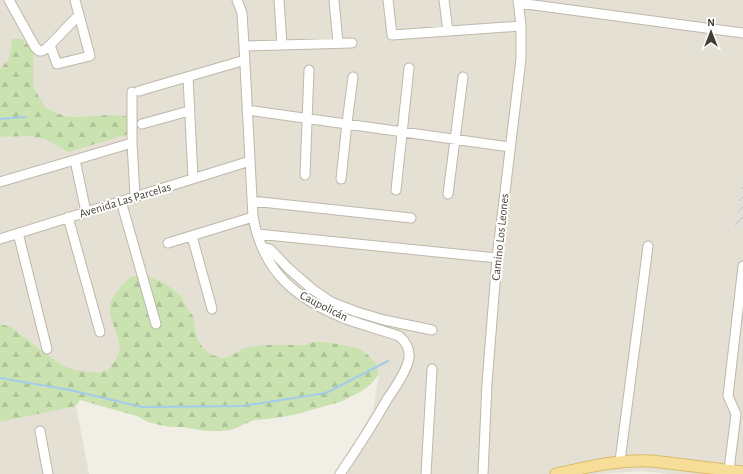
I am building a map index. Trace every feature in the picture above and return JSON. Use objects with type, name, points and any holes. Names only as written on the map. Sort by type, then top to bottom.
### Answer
[{"type":"main road","points":[[556,474],[620,461],[652,461],[743,472]]},
{"type":"street","points":[[9,0],[35,47],[39,51],[47,48],[79,15]]},
{"type":"street","points":[[50,45],[57,64],[90,56],[75,0]]},
{"type":"street","name":"Caupolicán","points":[[237,0],[242,13],[253,217],[262,248],[271,265],[280,277],[291,288],[306,299],[346,319],[399,336],[407,346],[409,354],[409,359],[403,373],[340,474]]},
{"type":"street","points":[[279,0],[282,45]]},
{"type":"street","points":[[334,0],[338,43]]},
{"type":"street","points":[[388,0],[392,35],[521,26]]},
{"type":"street","points":[[444,0],[448,31]]},
{"type":"street","points":[[519,1],[743,33]]},
{"type":"street","name":"Camino Los Leones","points":[[483,474],[487,384],[497,258],[521,59],[519,1]]},
{"type":"street","points":[[244,46],[352,43]]},
{"type":"street","points":[[135,196],[132,143],[136,92],[245,60]]},
{"type":"street","points":[[396,190],[408,68]]},
{"type":"street","points":[[305,175],[308,70]]},
{"type":"street","points":[[340,179],[353,76]]},
{"type":"street","points":[[448,194],[463,76]]},
{"type":"street","points":[[188,77],[192,178]]},
{"type":"street","points":[[247,110],[510,147]]},
{"type":"street","points":[[142,124],[189,111]]},
{"type":"street","points":[[0,182],[132,143]]},
{"type":"street","points":[[75,160],[86,212]]},
{"type":"street","name":"Avenida Las Parcelas","points":[[0,239],[250,161]]},
{"type":"street","points":[[121,201],[156,324]]},
{"type":"street","points":[[252,201],[411,218]]},
{"type":"street","points":[[68,217],[100,332]]},
{"type":"street","points":[[168,243],[253,217]]},
{"type":"street","points":[[18,233],[47,350]]},
{"type":"street","points":[[257,234],[497,258]]},
{"type":"street","points":[[192,236],[212,309]]},
{"type":"street","points":[[620,461],[648,246]]},
{"type":"street","points":[[262,248],[270,250],[312,289],[331,302],[384,320],[432,330]]},
{"type":"street","points":[[729,470],[736,414],[728,396],[743,266]]},
{"type":"street","points":[[426,474],[432,369]]},
{"type":"street","points":[[40,431],[48,474]]},
{"type":"shaded area","points":[[0,0],[743,0],[743,474],[668,474],[641,471],[596,474],[336,474],[373,411],[379,374],[359,348],[326,342],[314,342],[303,345],[268,345],[224,358],[212,355],[203,348],[197,338],[193,316],[182,297],[173,289],[152,278],[110,315],[120,349],[115,361],[108,370],[98,373],[75,370],[64,366],[53,359],[11,327],[0,324],[0,137],[31,136],[47,140],[68,152],[126,117],[109,115],[79,117],[64,116],[46,108],[33,88],[34,52],[12,39],[9,59],[0,69]]},
{"type":"shaded area","points":[[743,177],[743,227],[735,226]]},
{"type":"shaded area","points":[[76,406],[89,474],[0,474],[0,422]]},
{"type":"green space","points":[[12,39],[22,39],[34,52],[33,87],[46,108],[64,116],[126,116],[129,134],[68,152],[47,140],[31,136],[0,137],[0,69],[9,59]]},
{"type":"green space","points":[[142,274],[164,283],[182,297],[193,316],[197,338],[203,348],[212,355],[224,358],[244,348],[268,345],[303,345],[314,342],[326,342],[359,348],[375,363],[379,374],[371,384],[362,391],[340,402],[293,415],[254,420],[231,430],[206,431],[160,425],[148,422],[137,416],[80,400],[76,406],[0,422],[0,324],[11,327],[64,366],[75,370],[98,373],[108,370],[115,361],[120,349],[110,315],[110,304],[122,285],[131,277]]},
{"type":"waterway","points":[[0,119],[26,117]]},
{"type":"waterway","points":[[0,378],[70,390],[142,407],[242,406],[326,393],[388,361]]}]
